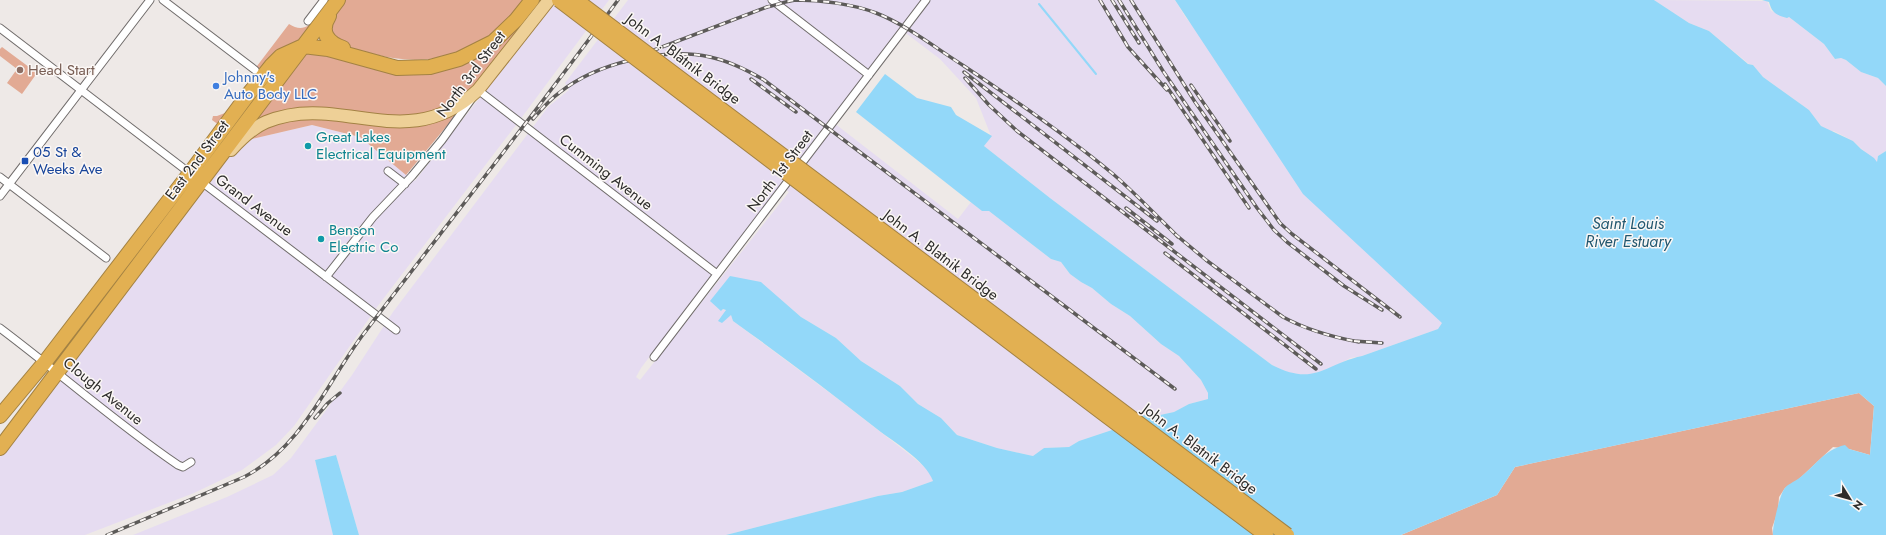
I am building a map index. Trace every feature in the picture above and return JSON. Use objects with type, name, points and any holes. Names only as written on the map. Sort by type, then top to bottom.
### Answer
[{"type":"highway","name":"East 2nd Street","points":[[0,416],[199,177],[340,0]]},
{"type":"highway","points":[[340,0],[324,27],[325,34],[331,42],[346,49],[417,68]]},
{"type":"highway","name":"North 3rd Street","points":[[417,68],[442,64],[473,53],[499,36],[516,20],[532,0]]},
{"type":"highway","name":"John A. Blatnik Bridge","points":[[558,0],[1110,419],[1266,535]]},
{"type":"highway","name":"John A. Blatnik Bridge","points":[[576,0],[1287,535]]},
{"type":"highway","points":[[303,46],[328,49],[391,67],[417,68]]},
{"type":"highway","name":"East 2nd Street","points":[[0,448],[58,372],[199,177]]},
{"type":"main road","name":"North 3rd Street","points":[[478,90],[549,0]]},
{"type":"main road","points":[[199,177],[250,131],[275,119],[290,115],[317,114],[413,122],[431,118],[449,111],[464,102],[478,90]]},
{"type":"street","points":[[0,196],[150,0]]},
{"type":"street","points":[[163,0],[255,70]]},
{"type":"street","points":[[308,22],[324,0]]},
{"type":"street","points":[[772,0],[870,75]]},
{"type":"street","name":"North 1st Street","points":[[654,357],[926,0]]},
{"type":"street","name":"Grand Avenue","points":[[0,28],[199,177],[396,330]]},
{"type":"street","name":"North 3rd Street","points":[[326,277],[373,217],[405,184],[451,129],[478,90]]},
{"type":"street","name":"Cumming Avenue","points":[[478,90],[717,274]]},
{"type":"street","points":[[388,171],[405,184]]},
{"type":"street","points":[[0,177],[106,258]]},
{"type":"street","name":"Clough Avenue","points":[[0,328],[58,372],[147,444],[178,465],[183,467],[191,462]]},
{"type":"shaded area","points":[[328,0],[335,0],[303,43],[219,125],[212,120],[213,116],[225,113],[253,76],[254,70],[289,24],[302,28],[307,26],[316,18]]},
{"type":"shaded area","points":[[345,0],[523,0],[504,24],[490,36],[475,45],[443,57],[409,60],[392,58],[356,49],[345,45],[330,35],[331,19]]},
{"type":"shaded area","points":[[556,0],[609,0],[377,307],[294,426],[276,445],[242,470],[194,493],[85,535],[0,535],[0,457],[82,352],[235,149],[243,141],[312,125],[360,137],[415,181]]},
{"type":"shaded area","points":[[628,0],[1175,0],[1186,18],[1443,323],[1438,329],[1362,356],[1350,358],[1332,368],[1308,375],[1289,373],[1272,365],[1050,198],[984,146],[991,136],[976,98],[940,59],[903,31],[834,123],[958,219],[971,202],[982,211],[989,211],[1051,259],[1061,262],[1070,274],[1130,316],[1161,344],[1179,356],[1201,380],[1208,393],[1208,399],[1189,404],[1174,412],[1160,415],[1149,414],[1124,426],[1079,441],[1069,447],[1044,448],[1033,456],[997,448],[957,435],[941,418],[918,404],[900,386],[861,361],[836,338],[801,317],[786,304],[730,276],[721,311],[723,309],[726,311],[719,319],[731,315],[733,321],[914,458],[929,471],[933,481],[902,492],[878,496],[726,535],[359,535],[336,455],[315,460],[333,535],[133,535],[227,497],[273,475],[291,458],[352,375],[393,312],[548,107],[569,90],[565,83]],"holes":[[[780,185],[789,192],[640,380],[636,377],[641,368]]]},
{"type":"shaded area","points":[[1654,0],[1767,1],[1771,11],[1789,17],[1824,44],[1835,59],[1841,58],[1846,60],[1861,72],[1878,78],[1886,86],[1886,151],[1878,156],[1877,163],[1853,141],[1834,131],[1828,131],[1821,126],[1809,110],[1763,77],[1753,65],[1749,64],[1709,31],[1689,23]]},
{"type":"shaded area","points":[[534,7],[536,7],[476,85],[462,97],[434,112],[408,117],[307,108],[284,110],[255,120],[307,52],[395,72],[456,66],[481,56]]},
{"type":"shaded area","points":[[2,47],[37,73],[22,94],[7,83],[17,69],[0,56],[0,49]]},
{"type":"shaded area","points":[[460,110],[406,175],[360,137],[312,125],[243,141],[259,130],[299,118],[424,125],[438,121]]},
{"type":"shaded area","points":[[1859,393],[1874,406],[1870,455],[1849,449],[1833,447],[1799,479],[1785,488],[1779,497],[1778,511],[1772,528],[1773,535],[1401,535],[1497,495],[1515,467]]},
{"type":"water","name":"Saint Louis River Estuary","points":[[1175,0],[1654,0],[1689,23],[1709,31],[1748,64],[1753,65],[1763,77],[1809,110],[1821,126],[1853,141],[1877,162],[1878,156],[1886,151],[1886,535],[1773,535],[1779,503],[1783,491],[1788,485],[1837,447],[1845,445],[1849,449],[1870,455],[1874,406],[1859,393],[1515,467],[1497,495],[1401,535],[726,535],[878,496],[902,492],[933,481],[929,473],[909,452],[733,321],[731,315],[722,323],[718,321],[726,310],[723,309],[721,311],[710,301],[730,276],[761,282],[801,317],[836,338],[861,361],[900,386],[918,404],[941,418],[957,435],[997,448],[1033,456],[1044,448],[1069,447],[1079,441],[1124,426],[1142,416],[1149,414],[1160,415],[1174,412],[1189,404],[1208,399],[1208,393],[1201,380],[1179,356],[1161,344],[1130,316],[1070,274],[1061,262],[1051,259],[989,211],[982,211],[856,112],[885,74],[917,98],[951,107],[956,115],[992,136],[984,146],[1050,198],[1272,365],[1299,374],[1319,372],[1438,329],[1442,323],[1303,194]]},
{"type":"water","points":[[1762,0],[1886,0],[1886,86],[1878,78],[1861,72],[1846,60],[1841,58],[1835,59],[1824,44],[1789,17],[1787,18],[1780,16],[1775,13],[1769,2]]},
{"type":"water","points":[[336,455],[359,535],[333,535],[315,460]]},
{"type":"waterway","points":[[1039,4],[1096,74]]},
{"type":"railway","points":[[107,535],[244,477],[264,464],[282,449],[311,414],[362,336],[523,127],[618,0]]},
{"type":"railway","points":[[641,55],[767,7],[796,0],[847,5],[876,13],[921,37],[1059,132],[1113,174],[1178,237]]},
{"type":"railway","points":[[1100,0],[1128,47],[1167,90]]},
{"type":"railway","points":[[1112,0],[1139,43]]},
{"type":"railway","points":[[1119,0],[1163,71],[1257,208],[1274,230],[1287,242],[1344,286],[1382,310]]},
{"type":"railway","points":[[1131,0],[1195,102],[1280,223],[1292,234],[1400,317]]},
{"type":"railway","points":[[533,119],[545,105],[574,82],[592,73],[631,60],[672,54],[692,54],[710,57],[738,66],[764,80],[1175,389]]},
{"type":"railway","points":[[964,72],[1157,221]]},
{"type":"railway","points":[[965,78],[989,105],[1017,131],[1321,364]]},
{"type":"railway","points":[[751,79],[796,112]]},
{"type":"railway","points":[[1165,84],[1249,208]]},
{"type":"railway","points":[[1191,85],[1230,141]]},
{"type":"railway","points":[[1126,208],[1172,244]]},
{"type":"railway","points":[[1175,234],[1206,260],[1283,317],[1301,326],[1339,338],[1359,342]]},
{"type":"railway","points":[[1165,253],[1316,369]]},
{"type":"railway","points":[[1354,341],[1382,343]]},
{"type":"railway","points":[[315,418],[328,403],[340,393]]},
{"type":"place","name":"Head Start","points":[[20,70]]},
{"type":"place","name":"Johnny's Auto Body LLC","points":[[216,86]]},
{"type":"place","name":"Great Lakes Electrical Equipment","points":[[308,146]]},
{"type":"place","name":"05 St & Weeks Ave","points":[[25,161]]},
{"type":"place","name":"Benson Electric Co","points":[[321,239]]}]
